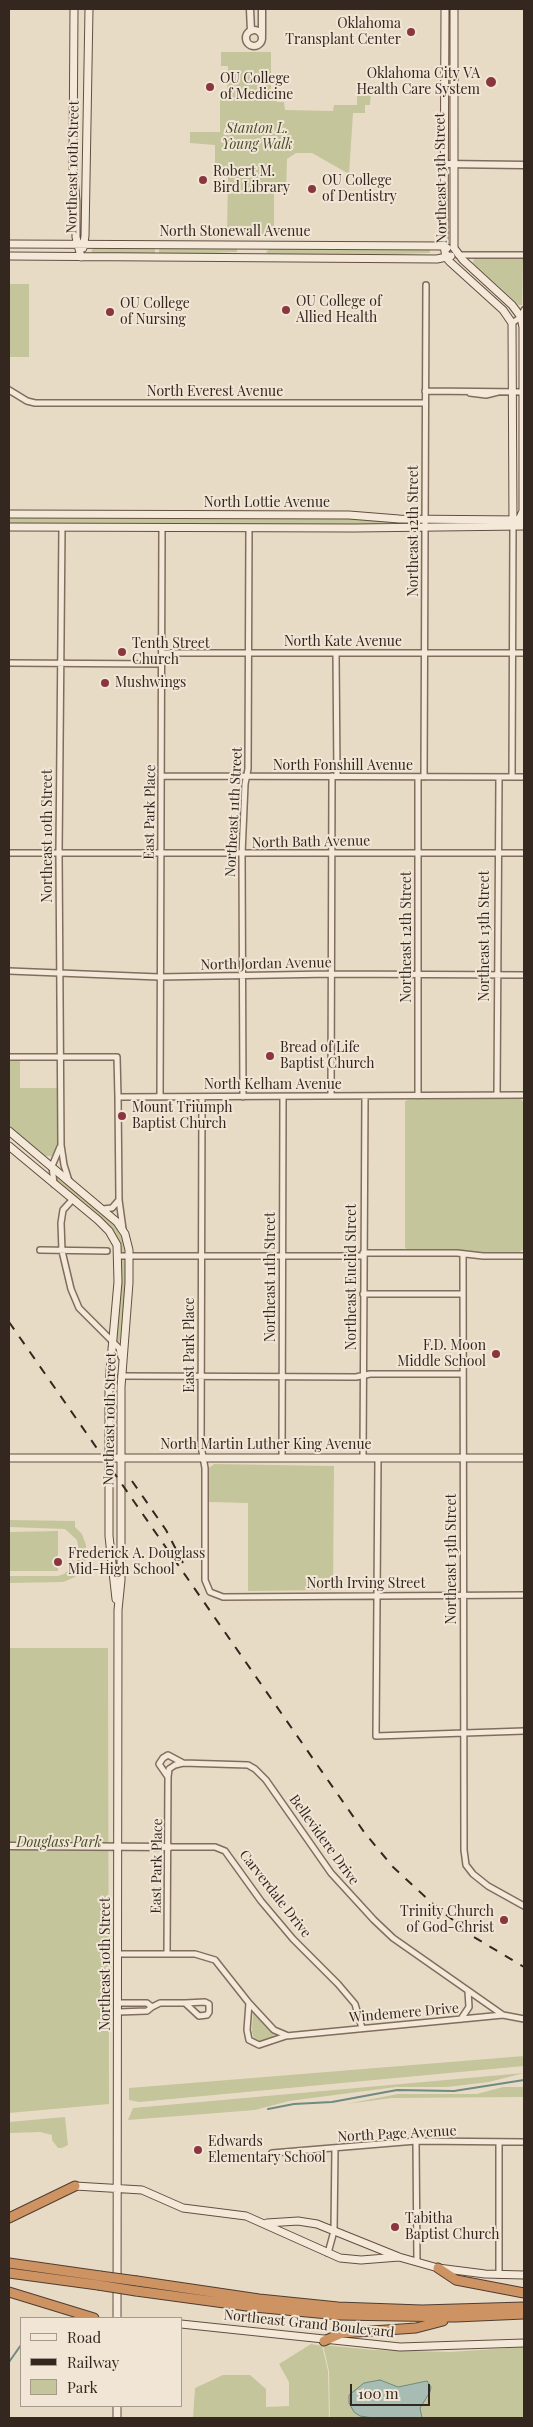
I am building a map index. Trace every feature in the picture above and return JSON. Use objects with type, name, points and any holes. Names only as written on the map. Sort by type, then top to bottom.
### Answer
[{"type":"highway","points":[[9,2218],[75,2186]]},
{"type":"highway","points":[[9,2263],[99,2281]]},
{"type":"highway","points":[[438,2268],[456,2280],[524,2293]]},
{"type":"highway","points":[[9,2273],[99,2281],[314,2313],[378,2317],[456,2317],[524,2314]]},
{"type":"highway","points":[[136,2286],[338,2307],[422,2310],[524,2307]]},
{"type":"highway","points":[[9,2292],[91,2317]]},
{"type":"highway","points":[[324,2340],[342,2333],[416,2328],[456,2317]]},
{"type":"main road","name":"Northeast 10th Street","points":[[74,9],[72,167],[81,244]]},
{"type":"main road","name":"Northeast 10th Street","points":[[81,257],[90,9]]},
{"type":"main road","name":"Northeast 13th Street","points":[[445,9],[444,246],[446,257],[504,310],[512,323]]},
{"type":"main road","name":"Northeast 13th Street","points":[[454,9],[454,248],[458,255],[522,313]]},
{"type":"main road","name":"North Stonewall Avenue","points":[[9,244],[444,246]]},
{"type":"main road","points":[[444,246],[458,255]]},
{"type":"main road","name":"North Stonewall Avenue","points":[[9,256],[446,257],[458,255]]},
{"type":"main road","points":[[519,522],[523,511],[524,455],[522,313]]},
{"type":"main road","points":[[512,323],[513,455],[519,522]]},
{"type":"main road","name":"North Lottie Avenue","points":[[9,514],[349,516],[425,522]]},
{"type":"main road","name":"North Lottie Avenue","points":[[9,527],[249,528],[425,522],[519,522]]},
{"type":"main road","points":[[9,1131],[103,1209],[123,1230]]},
{"type":"main road","points":[[9,1146],[73,1199]]},
{"type":"main road","name":"Northeast 10th Street","points":[[73,1199],[112,1235],[118,1256],[109,1383],[109,1536],[118,1610]]},
{"type":"main road","name":"Northeast 10th Street","points":[[118,2317],[118,1610],[121,1580],[121,1376],[130,1256],[123,1230]]},
{"type":"main road","name":"North Martin Luther King Avenue","points":[[9,1458],[524,1458]]},
{"type":"main road","points":[[75,2186],[118,2187],[151,2192],[183,2208],[236,2213],[267,2223],[287,2235],[328,2253],[352,2260],[399,2257]]},
{"type":"main road","points":[[267,2223],[308,2222],[399,2257],[438,2268],[499,2275],[524,2275]]},
{"type":"main road","name":"Northeast Grand Boulevard","points":[[182,2324],[220,2326],[324,2340],[432,2347],[524,2343]]},
{"type":"street","points":[[250,9],[251,31],[247,40],[252,46],[260,44],[262,9]]},
{"type":"street","points":[[251,31],[258,31],[262,35]]},
{"type":"street","points":[[444,164],[524,165]]},
{"type":"street","name":"North Stonewall Avenue","points":[[458,255],[524,255]]},
{"type":"street","name":"Northeast 12th Street","points":[[418,1096],[419,852],[424,652],[426,285]]},
{"type":"street","points":[[512,323],[522,313]]},
{"type":"street","name":"North Everest Avenue","points":[[9,390],[25,400],[35,403],[425,403]]},
{"type":"street","points":[[425,391],[467,392],[486,390],[524,392]]},
{"type":"street","points":[[513,455],[524,455]]},
{"type":"street","points":[[512,777],[512,653],[519,522]]},
{"type":"street","name":"Northeast 10th Street","points":[[62,527],[59,853],[61,1144],[63,1161],[69,1180]]},
{"type":"street","name":"East Park Place","points":[[160,1097],[162,528]]},
{"type":"street","name":"Northeast 11th Street","points":[[243,1097],[241,977],[242,854],[247,776],[249,528]]},
{"type":"street","name":"North Kate Avenue","points":[[162,653],[524,653]]},
{"type":"street","points":[[331,1096],[332,852],[336,654]]},
{"type":"street","points":[[9,663],[162,664]]},
{"type":"street","name":"North Fonshill Avenue","points":[[162,776],[524,777]]},
{"type":"street","name":"Northeast 13th Street","points":[[497,1095],[499,777]]},
{"type":"street","name":"North Bath Avenue","points":[[9,853],[524,853]]},
{"type":"street","name":"North Jordan Avenue","points":[[9,971],[159,977],[331,974],[524,975]]},
{"type":"street","points":[[9,1057],[117,1057],[119,1200],[123,1230]]},
{"type":"street","name":"North Kelham Avenue","points":[[118,1098],[524,1095]]},
{"type":"street","name":"Northeast Euclid Street","points":[[363,1458],[365,1096]]},
{"type":"street","name":"East Park Place","points":[[202,1097],[201,1377],[206,1544],[204,1574],[210,1592]]},
{"type":"street","name":"Northeast 11th Street","points":[[282,1458],[283,1097]]},
{"type":"street","name":"Northeast 10th Street","points":[[54,1184],[52,1166],[61,1144]]},
{"type":"street","points":[[73,1199],[61,1216],[62,1251],[76,1304],[120,1351],[122,1365]]},
{"type":"street","points":[[103,1209],[112,1208],[119,1200]]},
{"type":"street","points":[[40,1250],[107,1251]]},
{"type":"street","points":[[118,1256],[363,1254],[524,1256]]},
{"type":"street","name":"Northeast 13th Street","points":[[464,1254],[462,1374],[465,1595],[464,1850],[466,1865],[472,1874],[488,1886],[524,1906]]},
{"type":"street","points":[[363,1294],[463,1294]]},
{"type":"street","points":[[121,1376],[282,1377],[462,1374]]},
{"type":"street","points":[[378,1458],[376,1736],[524,1731]]},
{"type":"street","name":"North Irving Street","points":[[210,1592],[223,1597],[524,1595]]},
{"type":"street","name":"Bellevidere Drive","points":[[162,1758],[168,1756],[183,1763],[240,1764],[256,1768],[331,1873],[363,1909],[393,1938],[503,2015]]},
{"type":"street","name":"East Park Place","points":[[162,1758],[159,1764],[168,1777],[167,1954]]},
{"type":"street","points":[[168,1777],[170,1769],[174,1765],[183,1763]]},
{"type":"street","name":"Carverdale Drive","points":[[9,1846],[216,1847],[225,1851],[261,1901],[293,1939],[338,1984],[355,2004],[362,2028]]},
{"type":"street","points":[[118,1954],[195,1954],[215,1960],[249,2003],[274,2030],[286,2036]]},
{"type":"street","points":[[461,2019],[469,2007],[468,1991]]},
{"type":"street","points":[[118,2012],[147,2011],[160,2003],[185,2002],[206,2002],[209,2004],[210,2012],[207,2015],[199,2016],[185,2002]]},
{"type":"street","points":[[118,2003],[147,2003],[152,2007]]},
{"type":"street","name":"Windemere Drive","points":[[249,2003],[248,2030],[249,2040],[253,2044],[265,2044],[286,2036],[362,2028],[503,2015],[524,2019]]},
{"type":"street","points":[[416,2142],[417,2262]]},
{"type":"street","name":"North Page Avenue","points":[[272,2153],[416,2142],[524,2142]]},
{"type":"street","points":[[499,2142],[499,2275]]},
{"type":"street","points":[[328,2253],[334,2231],[334,2148]]},
{"type":"green space","name":"Stanton L. Young Walk","points":[[221,52],[271,52],[271,93],[277,94],[277,102],[284,102],[285,110],[333,111],[334,105],[357,105],[357,90],[371,91],[370,105],[365,105],[365,113],[353,113],[349,174],[312,153],[296,153],[287,159],[286,193],[274,193],[274,236],[227,235],[228,173],[215,173],[215,145],[190,143],[190,132],[220,132],[220,98],[227,97],[228,66],[221,66]]},
{"type":"green space","points":[[94,248],[155,248],[155,255],[94,254],[91,251]]},
{"type":"green space","points":[[159,248],[237,248],[237,252],[159,255]]},
{"type":"green space","points":[[269,249],[429,249],[430,253],[370,255],[269,254],[266,252]]},
{"type":"green space","points":[[474,258],[523,258],[522,305],[519,305],[473,263]]},
{"type":"green space","points":[[9,284],[29,284],[29,357],[9,357]]},
{"type":"green space","points":[[9,516],[355,517],[420,523],[355,526],[9,525]]},
{"type":"green space","points":[[9,1059],[20,1060],[20,1088],[58,1088],[58,1143],[52,1156],[45,1156],[9,1126]]},
{"type":"green space","points":[[520,1098],[524,1103],[524,1249],[518,1253],[407,1250],[405,1247],[405,1101]]},
{"type":"green space","points":[[54,1174],[112,1221],[123,1240],[124,1252],[121,1251],[118,1242],[54,1180]]},
{"type":"green space","points":[[122,1259],[126,1261],[125,1294],[120,1341],[118,1342],[116,1337]]},
{"type":"green space","points":[[214,1464],[334,1466],[333,1590],[248,1591],[248,1503],[209,1502],[209,1468]]},
{"type":"green space","points":[[9,1520],[75,1521],[75,1527],[82,1534],[86,1545],[86,1558],[83,1567],[75,1577],[63,1582],[9,1583],[9,1576],[58,1576],[64,1574],[76,1564],[79,1551],[77,1540],[65,1529],[9,1527]]},
{"type":"green space","points":[[58,1531],[58,1571],[9,1571],[9,1532]]},
{"type":"green space","name":"Douglass Park","points":[[9,1648],[108,1648],[109,2104],[9,2113]]},
{"type":"green space","points":[[253,2013],[273,2032],[274,2036],[259,2042],[254,2039],[252,2032]]},
{"type":"green space","points":[[524,2056],[524,2066],[139,2102],[129,2100],[129,2088]]},
{"type":"green space","points":[[524,2073],[489,2082],[447,2087],[396,2087],[289,2101],[255,2110],[128,2120],[133,2108]]},
{"type":"green space","points":[[503,2087],[524,2087],[524,2097],[392,2098],[346,2104],[398,2094],[477,2094]]},
{"type":"green space","points":[[65,2117],[68,2145],[62,2148],[58,2148],[52,2140],[52,2135],[40,2132],[9,2133],[9,2122]]},
{"type":"green space","points":[[311,2344],[322,2346],[328,2371],[329,2418],[193,2418],[195,2388],[223,2375],[250,2375],[266,2389],[266,2407],[289,2406],[289,2382],[279,2364]]},
{"type":"green space","points":[[323,2345],[374,2350],[450,2352],[524,2347],[524,2418],[330,2418],[329,2371]]},
{"type":"shaded area","points":[[380,2380],[398,2387],[427,2381],[431,2387],[420,2408],[422,2418],[373,2418],[360,2416],[354,2412],[349,2403],[349,2395],[364,2383]]},
{"type":"waterway","points":[[268,2109],[294,2104],[332,2102],[397,2090],[454,2091],[524,2080]]},
{"type":"waterway","points":[[9,2362],[20,2346]]},
{"type":"railway","points":[[9,1322],[364,1832],[393,1867],[433,1904],[474,1937],[524,1967]]},
{"type":"railway","points":[[132,1481],[166,1530],[183,1563]]},
{"type":"place","name":"Oklahoma Transplant Center","points":[[411,32]]},
{"type":"place","name":"Oklahoma City VA Health Care System","points":[[491,82]]},
{"type":"place","name":"OU College of Medicine","points":[[210,87]]},
{"type":"place","name":"Robert M. Bird Library","points":[[203,180]]},
{"type":"place","name":"OU College of Dentistry","points":[[312,189]]},
{"type":"place","name":"OU College of Allied Health","points":[[286,310]]},
{"type":"place","name":"OU College of Nursing","points":[[110,312]]},
{"type":"place","name":"Tenth Street Church","points":[[122,652]]},
{"type":"place","name":"Mushwings","points":[[105,683]]},
{"type":"place","name":"Bread of Life Baptist Church","points":[[270,1056]]},
{"type":"place","name":"Mount Triumph Baptist Church","points":[[122,1116]]},
{"type":"place","name":"F.D. Moon Middle School","points":[[496,1354]]},
{"type":"place","name":"Frederick A. Douglass Mid-High School","points":[[58,1562]]},
{"type":"place","name":"Trinity Church of God-Christ","points":[[504,1920]]},
{"type":"place","name":"Edwards Elementary School","points":[[198,2150]]},
{"type":"place","name":"Tabitha Baptist Church","points":[[395,2227]]}]
